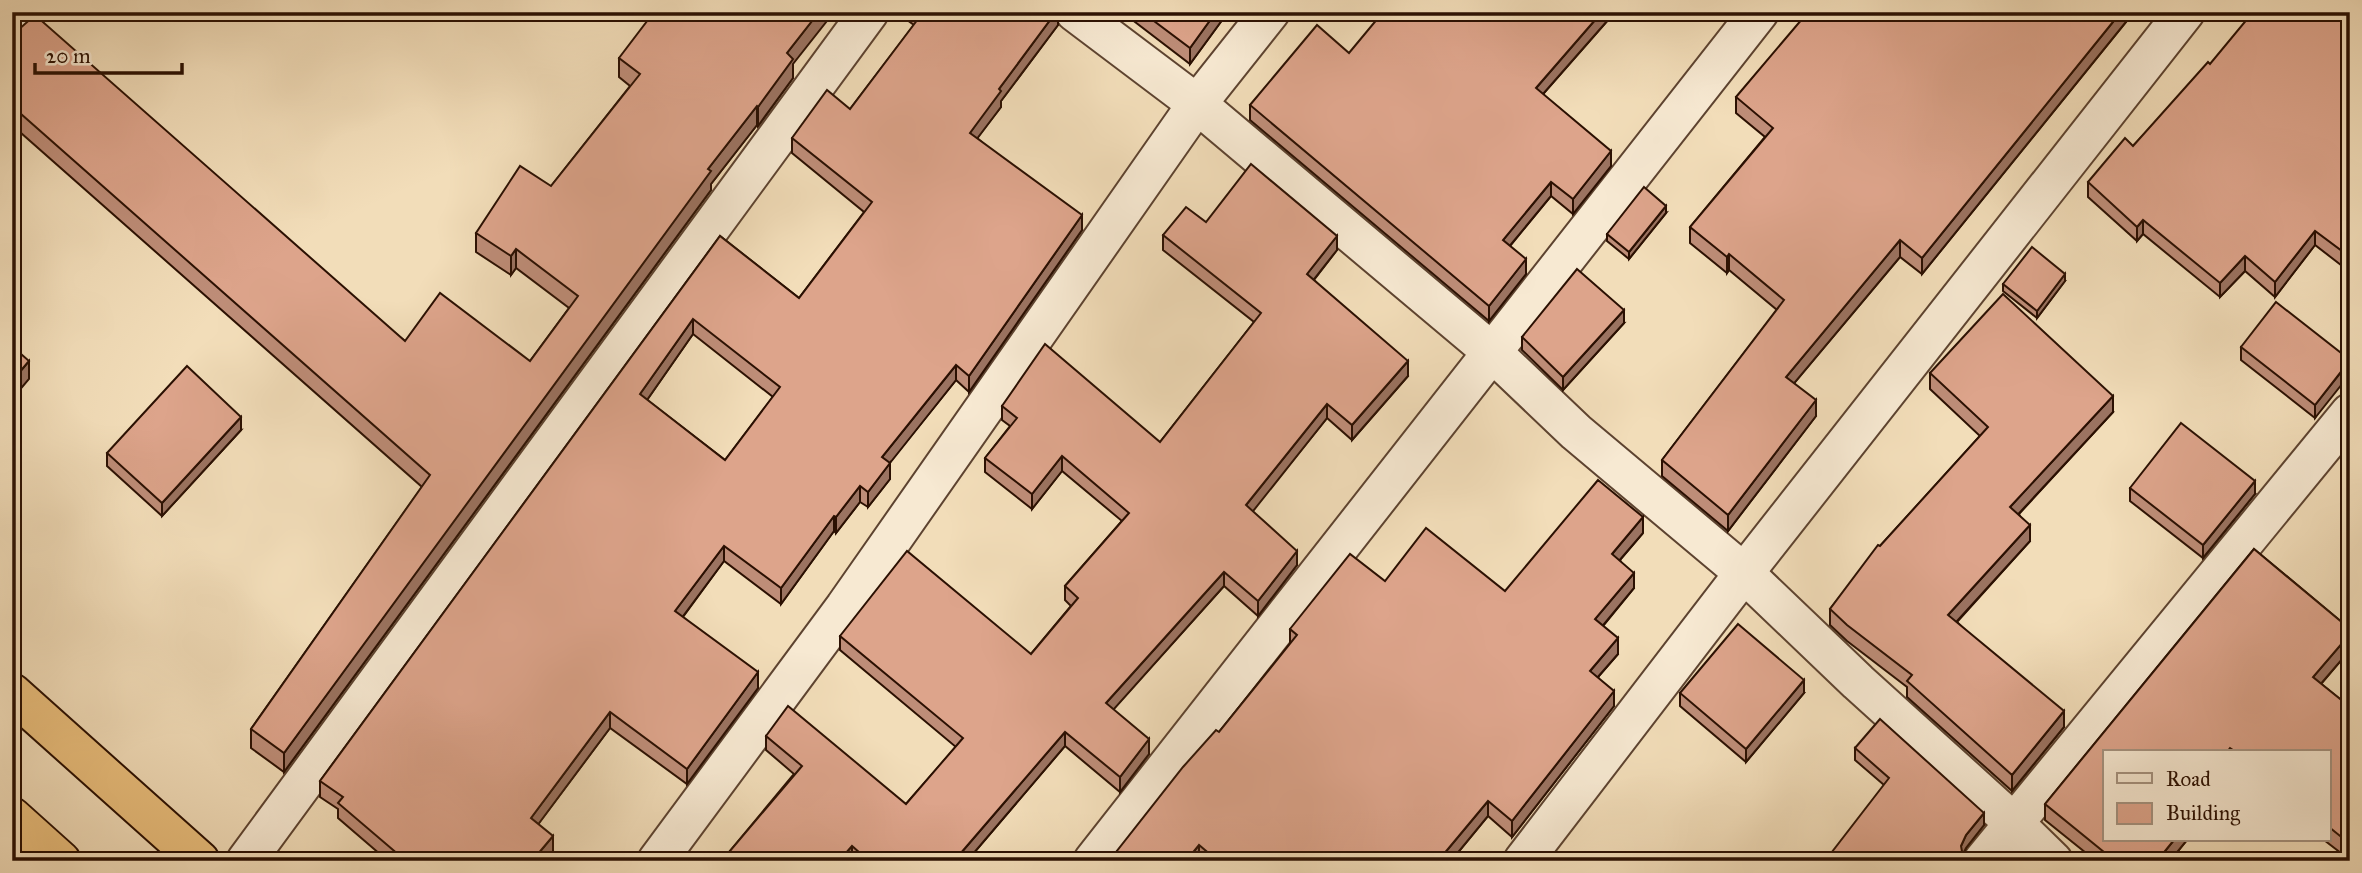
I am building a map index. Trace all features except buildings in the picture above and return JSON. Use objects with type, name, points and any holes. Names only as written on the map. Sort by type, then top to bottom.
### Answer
[{"type":"highway","points":[[12,693],[200,861]]},
{"type":"highway","points":[[12,817],[61,861]]},
{"type":"street","points":[[246,861],[869,12]]},
{"type":"street","points":[[1075,12],[1197,104],[1492,352],[1576,432],[1744,573],[2053,861]]},
{"type":"street","points":[[657,861],[845,607],[1197,104],[1270,12]]},
{"type":"street","points":[[1093,861],[1759,12]]},
{"type":"street","points":[[1523,861],[1744,573],[2185,12]]},
{"type":"street","points":[[1983,861],[2350,413]]},
{"type":"lane","points":[[12,36],[34,12]]}]
